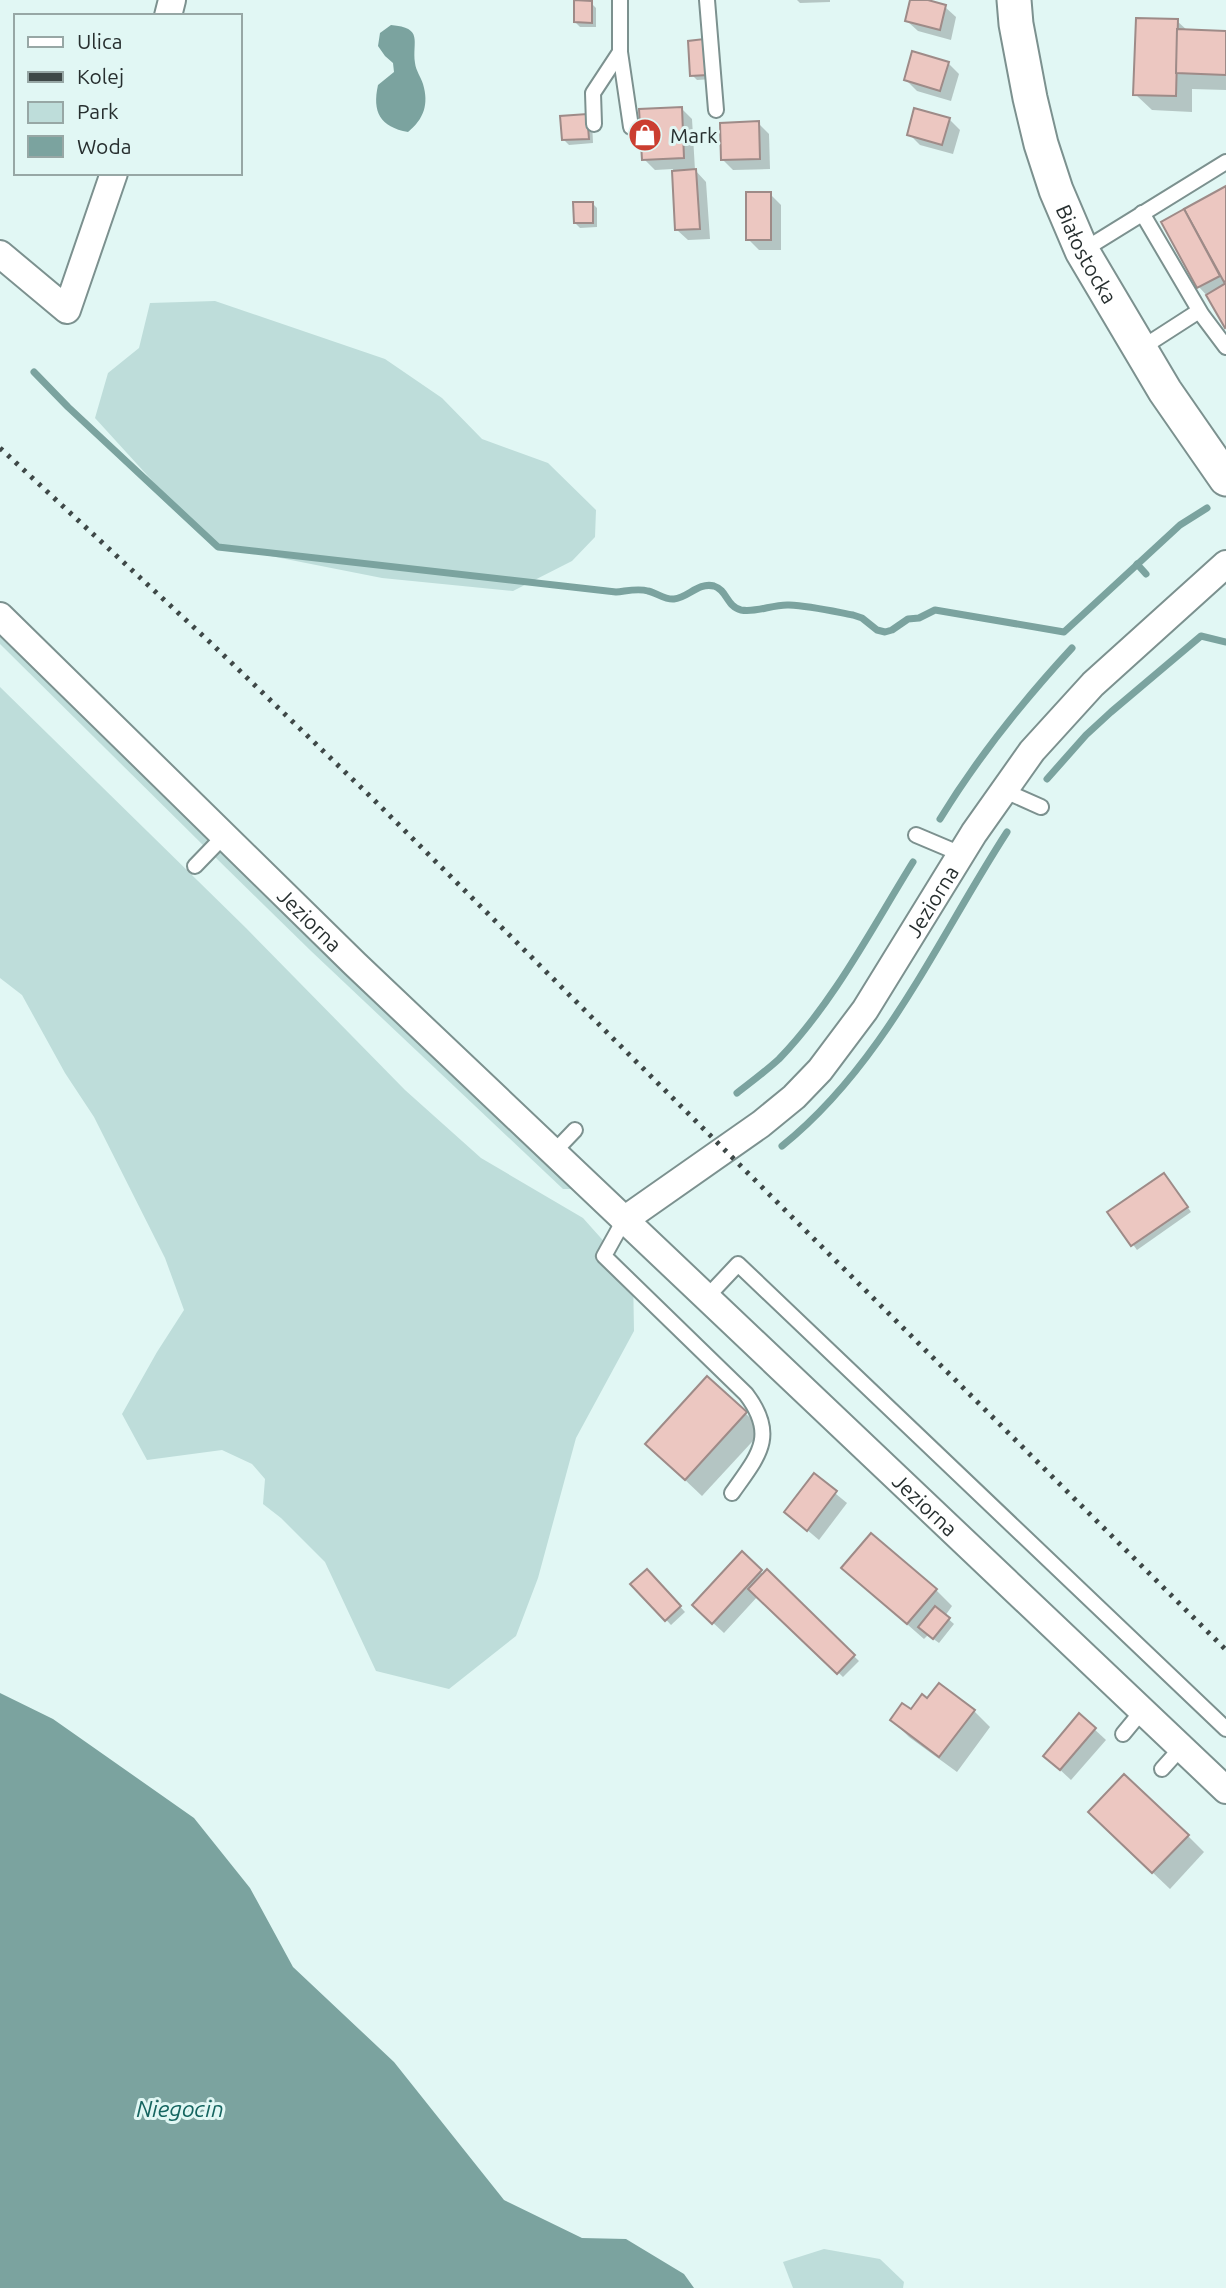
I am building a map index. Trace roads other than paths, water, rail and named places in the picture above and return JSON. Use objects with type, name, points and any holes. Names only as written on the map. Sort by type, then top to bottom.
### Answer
[{"type":"street","name":"Białostocka","points":[[1014,0],[1016,24],[1041,144],[1056,190],[1082,251],[1164,391],[1226,479]]},
{"type":"street","points":[[0,254],[67,310],[113,175]]},
{"type":"street","name":"Jeziorna","points":[[624,1220],[761,1124],[794,1097],[820,1070],[865,1010],[961,854],[1032,751],[1082,696],[1133,647],[1226,565]]},
{"type":"street","name":"Jeziorna","points":[[0,616],[338,948],[1226,1790]]},
{"type":"lane","points":[[620,0],[620,52],[631,127]]},
{"type":"lane","points":[[707,0],[716,110]]},
{"type":"lane","points":[[594,124],[593,93],[620,52]]},
{"type":"lane","points":[[1082,251],[1226,162]]},
{"type":"lane","points":[[1142,214],[1199,311],[1226,347]]},
{"type":"lane","points":[[1140,349],[1199,311]]},
{"type":"lane","points":[[1003,790],[1041,807]]},
{"type":"lane","points":[[916,835],[961,854]]},
{"type":"lane","points":[[195,866],[224,836]]},
{"type":"lane","points":[[553,1153],[575,1130]]},
{"type":"lane","points":[[624,1220],[604,1256],[746,1394],[762,1422],[764,1433],[758,1456],[732,1493]]},
{"type":"lane","points":[[706,1298],[738,1265],[1226,1729]]},
{"type":"lane","points":[[1123,1734],[1142,1711]]},
{"type":"lane","points":[[1162,1769],[1181,1748]]},
{"type":"water","points":[[391,25],[408,29],[412,33],[416,66],[425,91],[424,111],[408,132],[398,130],[385,122],[377,110],[378,85],[394,72],[393,63],[378,46],[380,33]]},
{"type":"water","name":"Niegocin","points":[[0,1693],[53,1719],[194,1818],[250,1888],[293,1967],[394,2062],[504,2200],[582,2238],[626,2239],[684,2274],[694,2288],[0,2288]]},
{"type":"waterway","points":[[34,372],[218,547],[616,592],[644,590],[671,599],[708,585],[722,591],[733,606],[741,610],[783,605],[813,608],[853,615],[885,632],[908,619],[919,618],[935,610],[1064,632],[1180,525],[1207,508]]},
{"type":"waterway","points":[[1137,564],[1146,574]]},
{"type":"waterway","points":[[1047,779],[1086,735],[1201,636],[1226,642]]},
{"type":"waterway","points":[[940,819],[1002,730],[1072,648]]},
{"type":"waterway","points":[[782,1146],[818,1113],[880,1039],[1007,832]]},
{"type":"waterway","points":[[737,1093],[779,1059],[799,1037],[835,989],[913,862]]},
{"type":"railway","points":[[0,448],[214,646],[371,797],[1226,1650]]},
{"type":"place","name":"Mark","points":[[645,135]]}]
